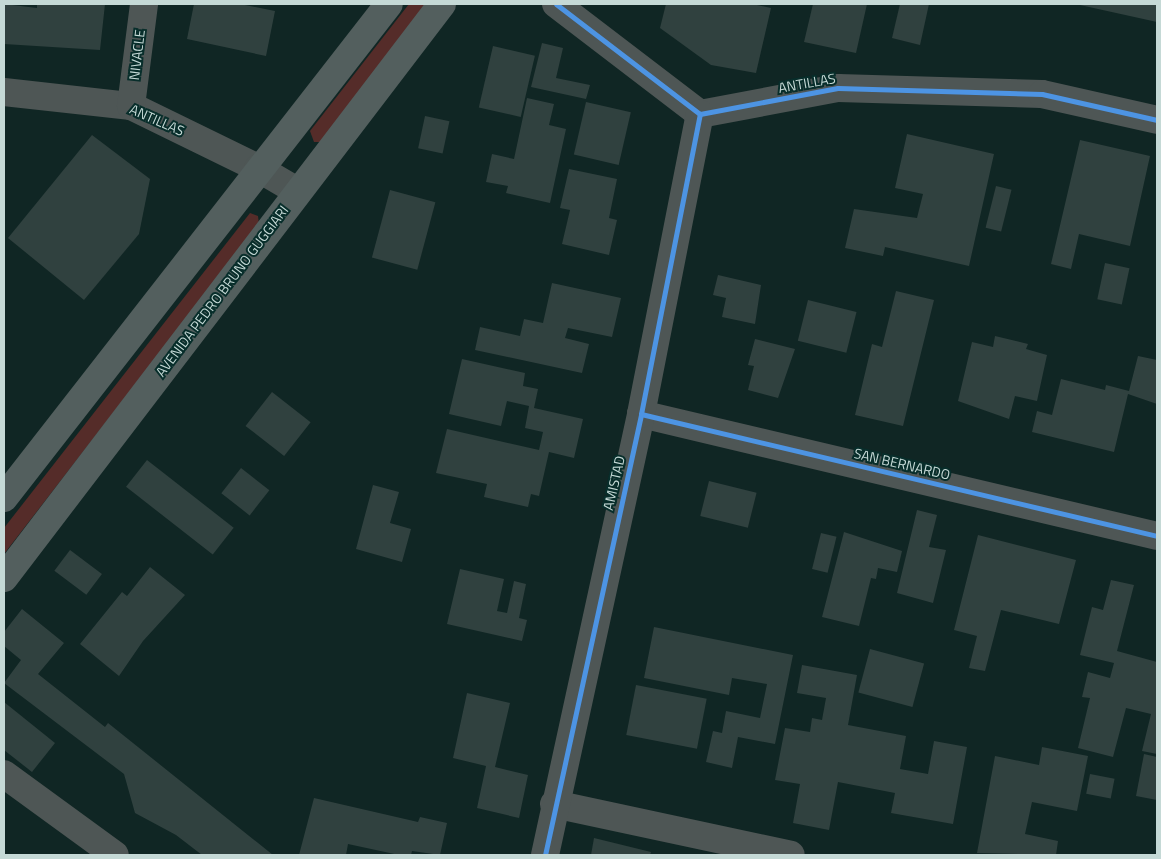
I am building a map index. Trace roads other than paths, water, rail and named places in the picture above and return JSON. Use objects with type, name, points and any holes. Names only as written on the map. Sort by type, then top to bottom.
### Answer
[{"type":"main road","points":[[4,498],[258,168],[389,4]]},
{"type":"main road","name":"AVENIDA PEDRO BRUNO GUGGIARI","points":[[4,578],[442,4]]},
{"type":"street","name":"NIVACLE","points":[[130,106],[144,4]]},
{"type":"street","points":[[556,4],[700,114]]},
{"type":"street","name":"ANTILLAS","points":[[700,114],[838,88],[1042,94],[1157,120]]},
{"type":"street","name":"ANTILLAS","points":[[4,92],[130,106],[258,168],[298,191]]},
{"type":"street","name":"AMISTAD","points":[[545,855],[554,804],[641,414],[700,114]]},
{"type":"street","name":"SAN BERNARDO","points":[[641,414],[1157,536]]},
{"type":"street","points":[[4,774],[115,855]]},
{"type":"street","points":[[554,804],[791,855]]}]
